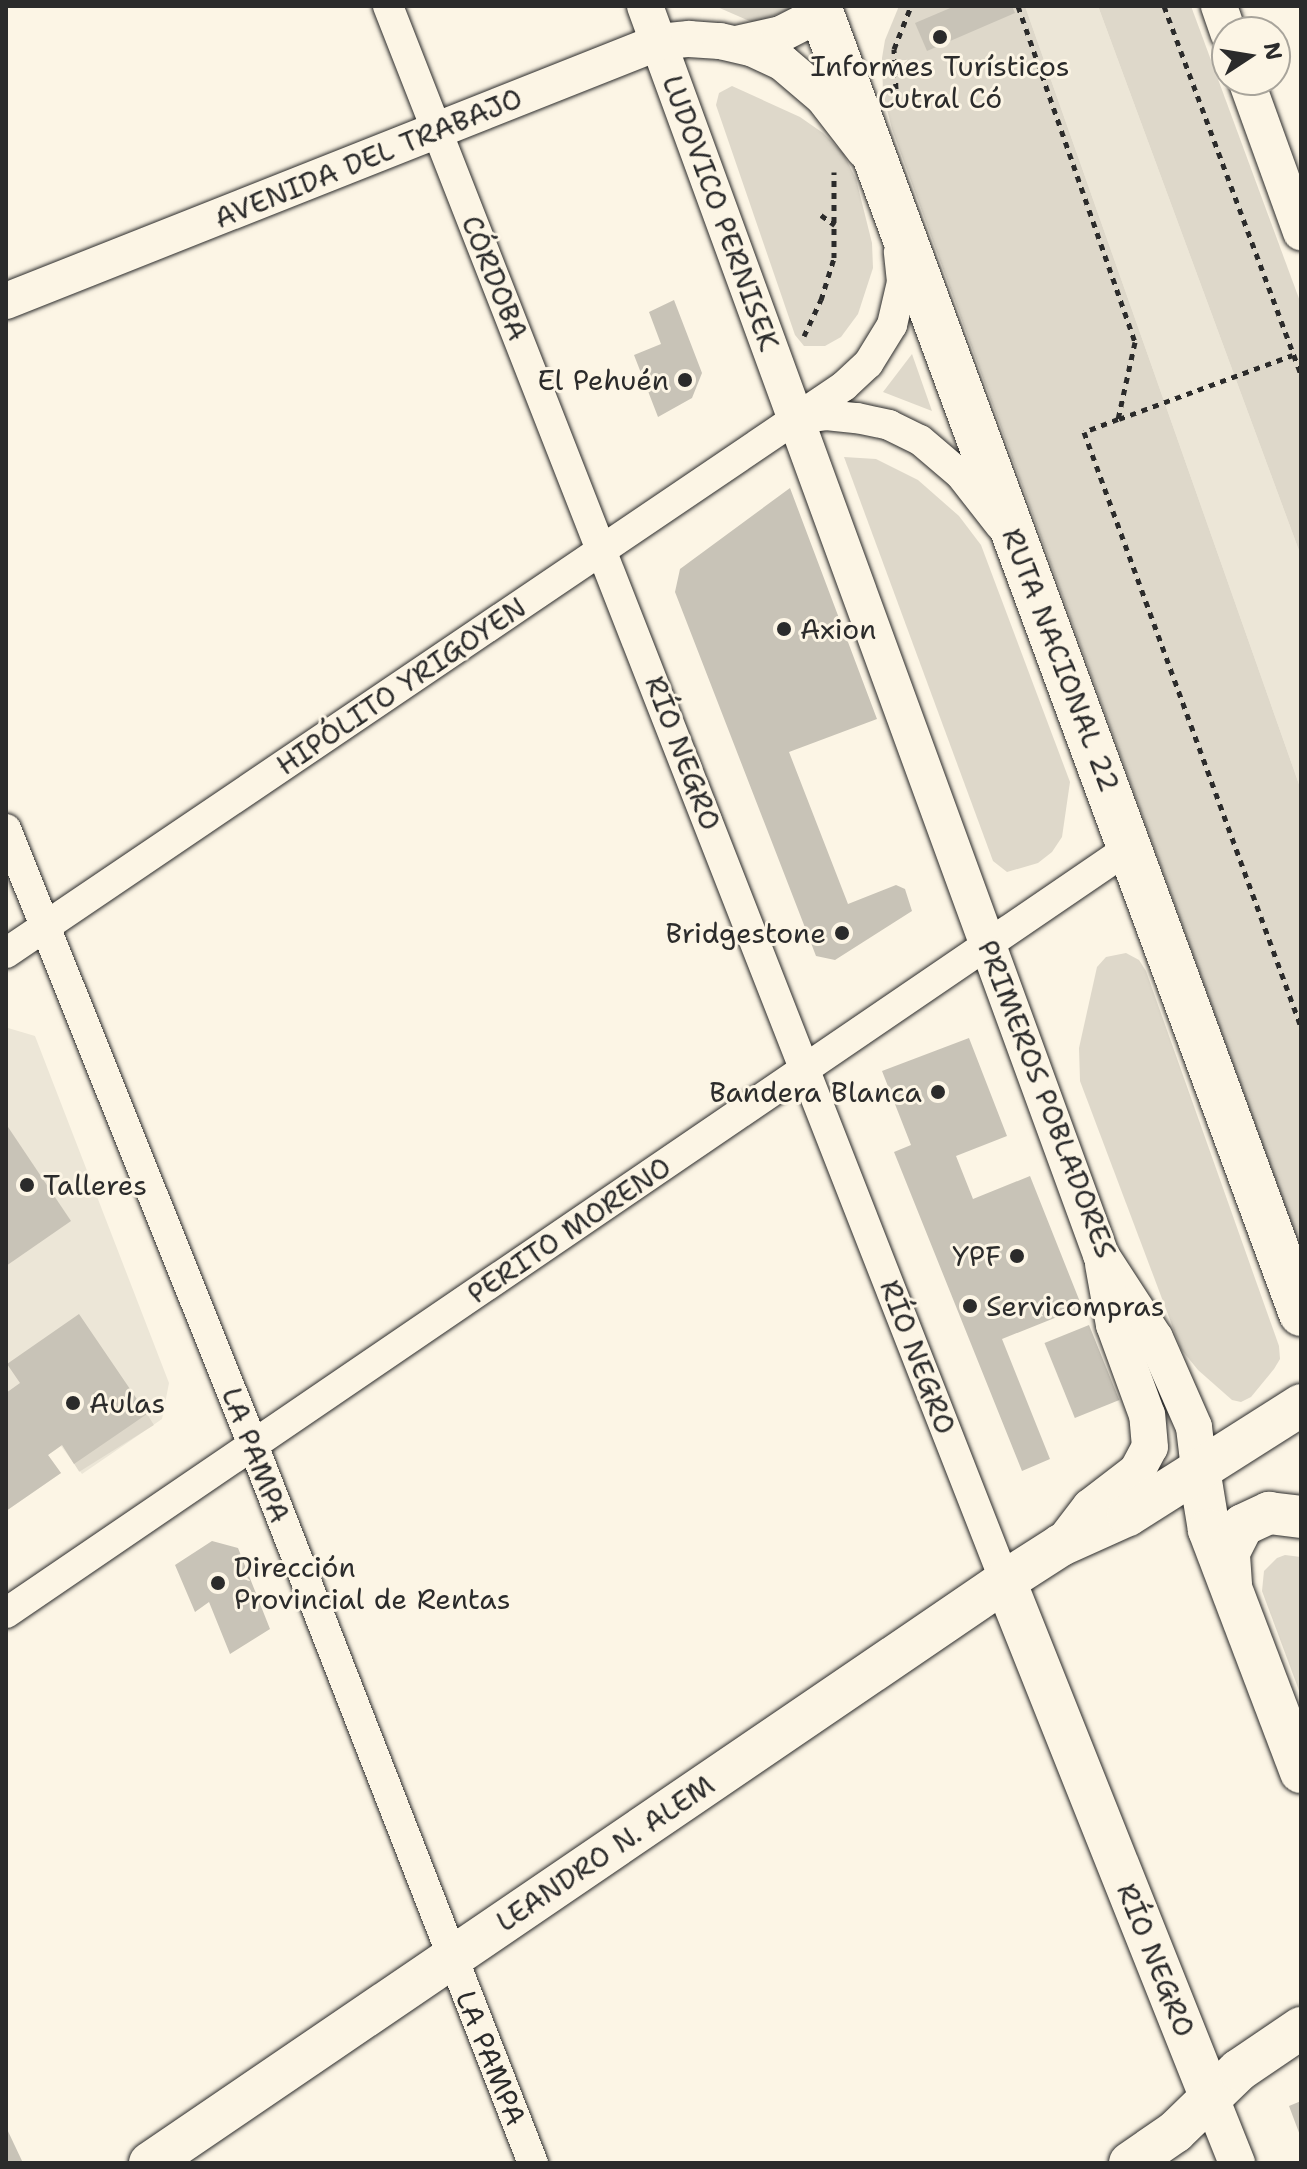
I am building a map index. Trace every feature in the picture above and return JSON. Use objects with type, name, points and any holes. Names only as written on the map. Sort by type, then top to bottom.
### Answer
[{"type":"highway","name":"RUTA NACIONAL 22","points":[[825,8],[884,184],[1132,846],[1301,1314]]},
{"type":"main road","name":"LEANDRO N. ALEM","points":[[150,2163],[1005,1581],[1061,1545],[1128,1515],[1301,1405]]},
{"type":"main road","name":"PRIMEROS POBLADORES","points":[[1199,1469],[1205,1515],[1301,1772]]},
{"type":"main road","points":[[1232,1593],[1229,1552],[1243,1525],[1269,1513],[1301,1517]]},
{"type":"main road","name":"RÍO NEGRO","points":[[1005,1581],[1211,2098]]},
{"type":"main road","points":[[1130,2163],[1175,2132],[1239,2070],[1301,2028]]},
{"type":"street","name":"CÓRDOBA","points":[[388,6],[603,549]]},
{"type":"street","name":"LUDOVICO PERNISEK","points":[[645,6],[796,419]]},
{"type":"street","name":"AVENIDA DEL TRABAJO","points":[[736,44],[781,34],[825,8]]},
{"type":"street","name":"AVENIDA DEL TRABAJO","points":[[6,301],[659,42],[689,39],[736,44],[783,63],[810,84],[884,184]]},
{"type":"street","points":[[1252,96],[1301,232]]},
{"type":"street","name":"HIPÓLITO YRIGOYEN","points":[[6,953],[796,419],[868,364],[892,325],[902,282],[884,184]]},
{"type":"street","name":"HIPÓLITO YRIGOYEN","points":[[796,419],[826,415],[857,418],[889,425],[920,440],[960,474],[1019,549]]},
{"type":"street","name":"PRIMEROS POBLADORES","points":[[796,419],[1101,1255],[1155,1338],[1194,1427],[1199,1469]]},
{"type":"street","name":"RÍO NEGRO","points":[[603,549],[1005,1581]]},
{"type":"street","name":"LA PAMPA","points":[[6,829],[253,1445],[533,2163]]},
{"type":"street","name":"PERITO MORENO","points":[[6,1613],[1132,846]]},
{"type":"street","name":"LEANDRO N. ALEM","points":[[1061,1545],[1097,1499],[1137,1471],[1150,1447],[1147,1415],[1114,1325],[1101,1255]]},
{"type":"street","name":"RÍO NEGRO","points":[[1211,2098],[1237,2163]]},
{"type":"path","points":[[896,98],[894,49],[911,6]]},
{"type":"path","points":[[1018,6],[1135,342],[1118,419]]},
{"type":"path","points":[[1164,6],[1301,375]]},
{"type":"path","points":[[800,343],[826,286],[834,258],[834,157]]},
{"type":"path","points":[[821,215],[836,225]]},
{"type":"path","points":[[1293,355],[1084,432],[1301,1027]]},
{"type":"shaded area","points":[[715,6],[789,6],[791,9],[754,23]]},
{"type":"shaded area","points":[[899,6],[1025,6],[1301,790],[1301,1249],[892,129],[883,94],[882,58],[885,40]]},
{"type":"shaded area","points":[[1025,6],[1098,6],[1301,556],[1301,790]]},
{"type":"shaded area","points":[[1098,6],[1191,6],[1211,60],[1211,96],[1224,96],[1301,304],[1301,556]]},
{"type":"shaded area","points":[[732,86],[800,117],[823,133],[843,153],[856,179],[872,243],[873,268],[858,314],[841,337],[825,346],[804,346],[795,335],[716,105],[719,93]]},
{"type":"shaded area","points":[[912,354],[932,411],[883,392]]},
{"type":"shaded area","points":[[844,457],[876,459],[918,480],[959,516],[981,545],[1070,782],[1062,837],[1052,852],[1038,863],[1007,872],[993,861]]},
{"type":"shaded area","points":[[1126,953],[1139,960],[1146,971],[1279,1346],[1280,1359],[1274,1369],[1251,1397],[1241,1402],[1232,1400],[1198,1370],[1181,1349],[1080,1081],[1079,1048],[1097,967],[1106,957]]},
{"type":"shaded area","points":[[8,1028],[35,1036],[169,1383],[162,1419],[82,1474],[61,1446],[48,1455],[61,1473],[6,1511]]},
{"type":"shaded area","points":[[147,1414],[154,1425],[79,1472],[72,1461]]},
{"type":"shaded area","points":[[1285,1555],[1301,1557],[1301,1696],[1262,1591],[1264,1571],[1277,1558]]},
{"type":"building","name":"Informes Turísticos Cutral Có","points":[[955,6],[1012,6],[1015,13],[927,51],[915,23]]},
{"type":"building","points":[[674,300],[702,373],[692,398],[658,417],[634,355],[661,344],[649,312]]},
{"type":"building","points":[[790,488],[877,719],[789,752],[848,904],[896,885],[905,889],[912,911],[835,960],[816,956],[675,592],[680,569]]},
{"type":"building","points":[[969,1038],[1007,1136],[956,1156],[973,1199],[1030,1176],[1082,1307],[1002,1339],[1050,1459],[1022,1471],[894,1152],[911,1145],[882,1071]]},
{"type":"building","name":"Talleres","points":[[6,1124],[71,1221],[6,1266]]},
{"type":"building","name":"Aulas","points":[[79,1314],[147,1414],[74,1464],[62,1445],[48,1455],[61,1473],[6,1511],[6,1393],[20,1383],[7,1364]]},
{"type":"building","points":[[1089,1325],[1119,1400],[1075,1418],[1044,1343]]},
{"type":"building","name":"Dirección Provincial de Rentas","points":[[212,1541],[238,1548],[270,1629],[230,1654],[209,1602],[195,1612],[175,1565]]},
{"type":"building","points":[[1301,2101],[1301,2138],[1289,2106]]},
{"type":"building","points":[[6,2127],[23,2163],[6,2163]]},
{"type":"place","name":"Informes Turísticos Cutral Có","points":[[940,37]]},
{"type":"place","name":"El Pehuén","points":[[685,380]]},
{"type":"place","name":"Axion","points":[[784,629]]},
{"type":"place","name":"Bridgestone","points":[[842,933]]},
{"type":"place","name":"Bandera Blanca","points":[[938,1092]]},
{"type":"place","name":"Talleres","points":[[27,1185]]},
{"type":"place","name":"YPF","points":[[1017,1256]]},
{"type":"place","name":"Servicompras","points":[[970,1306]]},
{"type":"place","name":"Aulas","points":[[73,1403]]},
{"type":"place","name":"Dirección Provincial de Rentas","points":[[218,1583]]}]
